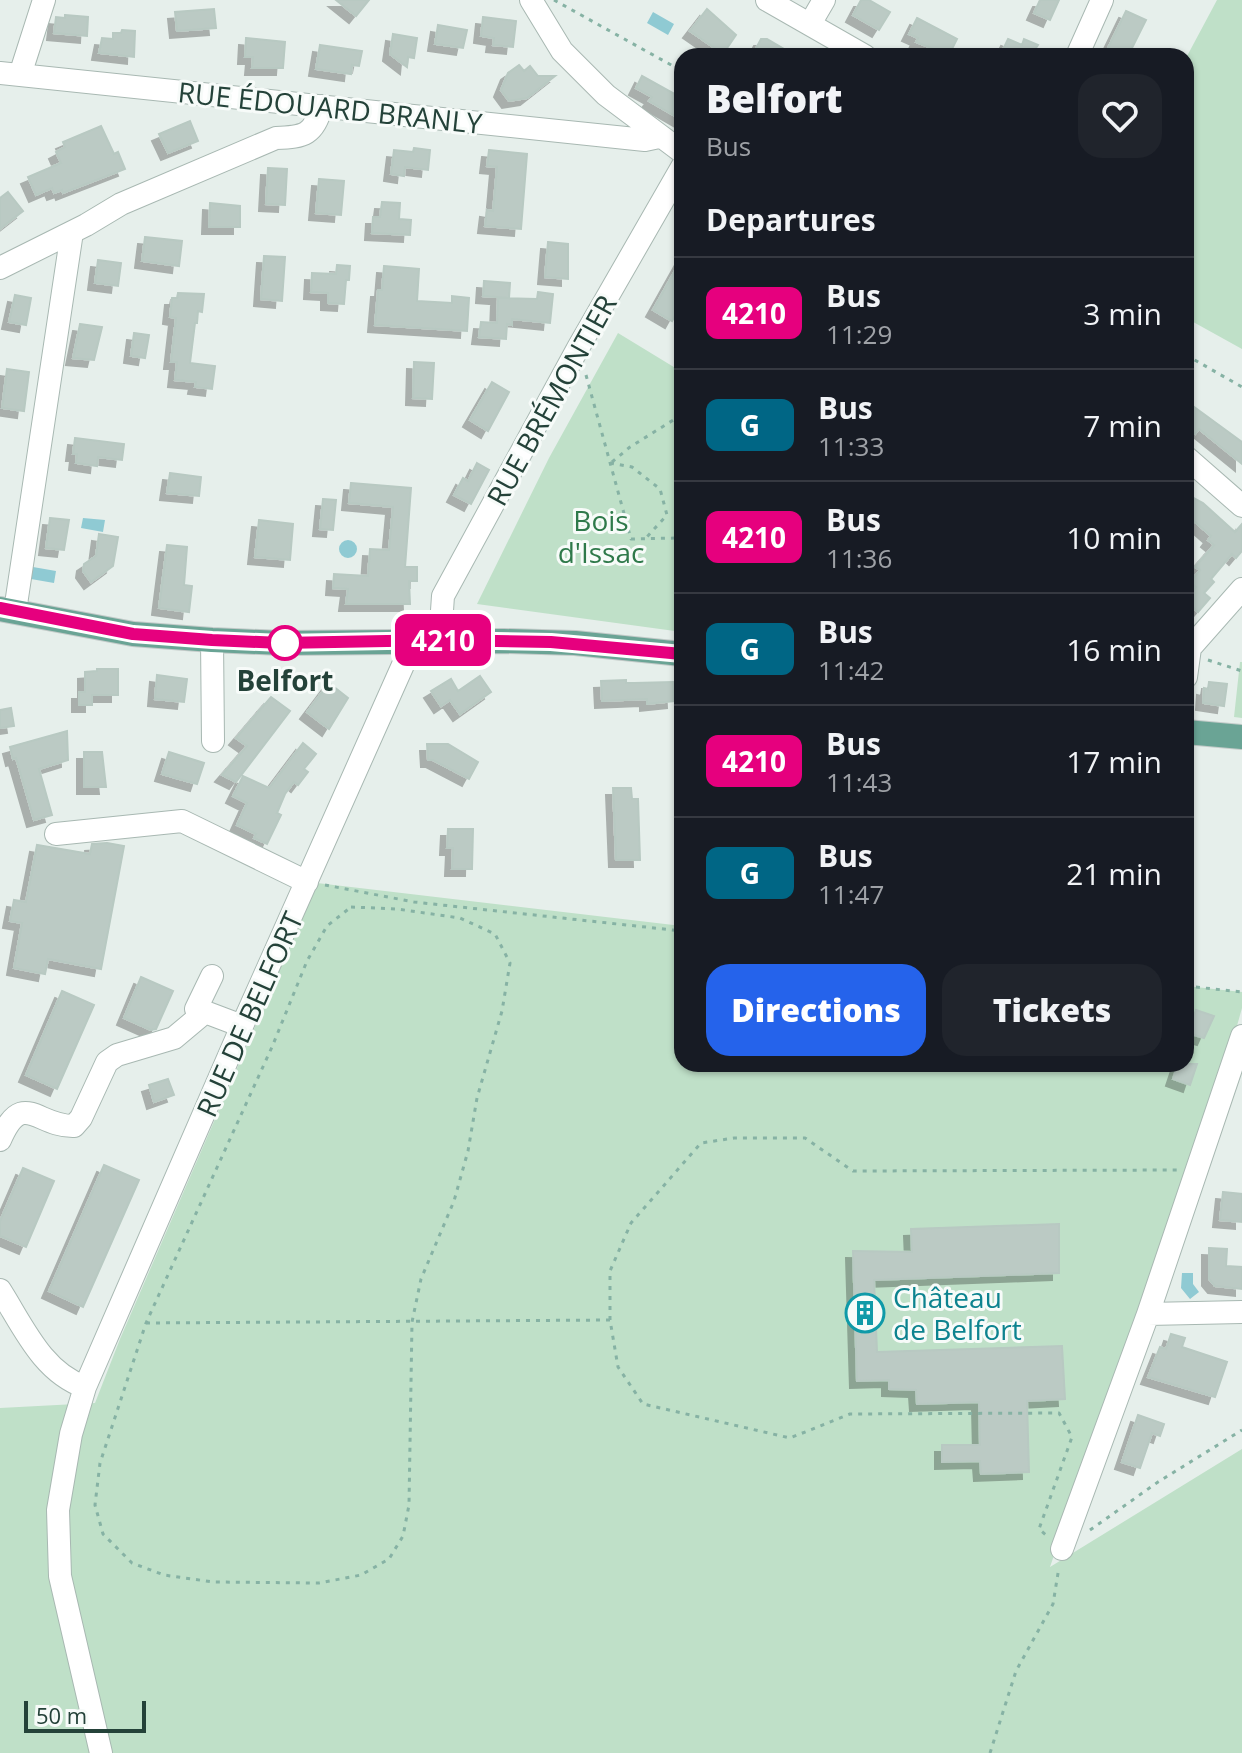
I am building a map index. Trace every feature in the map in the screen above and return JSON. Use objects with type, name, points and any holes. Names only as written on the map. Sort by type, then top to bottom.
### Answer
[{"type":"main road","points":[[7,610],[133,634],[212,640],[281,643],[409,640],[575,643],[674,653]]},
{"type":"main road","points":[[1194,733],[1242,737]]},
{"type":"street","points":[[10,74],[44,0]]},
{"type":"street","points":[[531,0],[562,51],[606,95],[674,147]]},
{"type":"street","points":[[767,0],[851,48]]},
{"type":"street","points":[[810,24],[824,0]]},
{"type":"street","points":[[1081,48],[1102,0]]},
{"type":"street","name":"RUE ÉDOUARD BRANLY","points":[[10,74],[645,140],[659,137]]},
{"type":"street","points":[[276,138],[278,101]]},
{"type":"street","points":[[0,268],[121,204],[276,138],[301,136],[315,125],[322,106]]},
{"type":"street","name":"RUE BRÉMONTIER","points":[[440,640],[443,596],[578,348],[674,181]]},
{"type":"street","points":[[7,610],[72,232]]},
{"type":"street","points":[[1194,464],[1242,506]]},
{"type":"street","points":[[1194,643],[1242,589]]},
{"type":"street","points":[[212,640],[213,741]]},
{"type":"street","name":"RUE DE BELFORT","points":[[101,1753],[60,1576],[58,1510],[71,1434],[85,1387],[407,656],[409,640]]},
{"type":"street","points":[[56,834],[182,821],[307,882]]},
{"type":"street","points":[[212,976],[196,1009],[242,1026]]},
{"type":"street","points":[[0,1140],[8,1122],[18,1114],[31,1112],[61,1126],[74,1126],[81,1118],[107,1062],[117,1055],[174,1038],[205,1012]]},
{"type":"street","points":[[1062,1549],[1148,1314],[1242,1039]]},
{"type":"street","points":[[0,1290],[45,1361],[85,1387]]},
{"type":"street","points":[[1148,1314],[1242,1312]]},
{"type":"path","points":[[554,0],[674,67]]},
{"type":"path","points":[[578,348],[631,539],[674,538]]},
{"type":"path","points":[[1194,360],[1242,387]]},
{"type":"path","points":[[610,463],[674,420]]},
{"type":"path","points":[[610,463],[632,467],[660,489],[667,515],[645,539]]},
{"type":"path","points":[[1194,655],[1242,671]]},
{"type":"path","points":[[307,882],[414,902],[674,930]]},
{"type":"path","points":[[351,907],[397,909],[460,918],[495,934],[510,963],[502,1011],[477,1098],[468,1151],[454,1201],[421,1279],[412,1322],[409,1505],[403,1536],[389,1559],[361,1575],[319,1583],[213,1582],[164,1575],[132,1563],[103,1534],[95,1505],[100,1463],[146,1323],[272,1047],[307,961],[327,926],[351,907]]},
{"type":"path","points":[[1194,987],[1242,992]]},
{"type":"path","points":[[1062,1549],[1039,1529],[1072,1437],[1059,1413],[850,1414],[790,1438],[643,1404],[618,1367],[610,1320],[610,1271],[631,1223],[701,1143],[734,1138],[805,1138],[853,1171],[1196,1171]]},
{"type":"path","points":[[146,1323],[610,1320]]},
{"type":"path","points":[[990,1753],[1016,1671],[1053,1604],[1062,1549],[1158,1482],[1242,1430]]},
{"type":"green space","points":[[1217,0],[1242,0],[1242,349],[1194,322],[1194,48],[1191,48]]},
{"type":"green space","name":"Bois d'Issac","points":[[618,333],[674,367],[674,631],[477,604],[549,458]]},
{"type":"green space","points":[[1242,662],[1242,718],[1234,717]]},
{"type":"green space","points":[[317,883],[674,925],[674,1072],[1194,1072],[1194,987],[1242,992],[1242,1008],[1196,1171],[1173,1206],[1050,1567],[1242,1449],[1242,1753],[0,1753],[0,1408],[95,1403]]},
{"type":"water","points":[[653,12],[674,24],[668,35],[647,23]]},
{"type":"water","points":[[83,518],[105,520],[103,532],[81,528]]},
{"type":"water","points":[[348,540],[357,549],[348,558],[339,549]]},
{"type":"water","points":[[33,567],[56,571],[54,583],[31,579]]},
{"type":"water","points":[[1182,1273],[1193,1273],[1193,1284],[1199,1292],[1190,1299],[1181,1288]]},
{"type":"building","points":[[336,0],[369,0],[356,16]]},
{"type":"building","points":[[861,0],[869,0],[890,12],[879,30],[853,15]]},
{"type":"building","points":[[1040,0],[1059,0],[1050,20],[1034,13]]},
{"type":"building","points":[[214,9],[216,28],[177,31],[175,12]]},
{"type":"building","points":[[707,9],[736,35],[727,48],[715,48],[690,31]]},
{"type":"building","points":[[1126,11],[1146,20],[1132,48],[1108,48]]},
{"type":"building","points":[[65,15],[88,17],[87,36],[54,33],[56,17],[65,18]]},
{"type":"building","points":[[483,17],[516,21],[513,47],[493,45],[494,38],[481,36]]},
{"type":"building","points":[[917,18],[957,39],[952,48],[931,48],[916,42],[918,38],[909,34]]},
{"type":"building","points":[[438,25],[467,30],[463,48],[435,44]]},
{"type":"building","points":[[122,30],[135,31],[134,57],[99,53],[102,38],[113,39],[113,33],[121,33]]},
{"type":"building","points":[[393,34],[417,38],[414,58],[408,57],[407,67],[390,54]]},
{"type":"building","points":[[246,38],[285,42],[283,68],[252,68],[253,57],[245,57]]},
{"type":"building","points":[[761,39],[767,39],[782,48],[756,48]]},
{"type":"building","points":[[1008,39],[1022,45],[1024,39],[1038,45],[1036,48],[1004,48]]},
{"type":"building","points":[[320,45],[362,51],[359,66],[352,65],[351,74],[316,69]]},
{"type":"building","points":[[519,65],[524,71],[530,66],[538,76],[555,76],[527,98],[509,101],[501,90],[508,73]]},
{"type":"building","points":[[642,76],[674,94],[674,115],[649,101],[652,97],[636,88]]},
{"type":"building","points":[[190,121],[198,141],[168,153],[159,134]]},
{"type":"building","points":[[101,126],[125,169],[63,193],[62,190],[54,193],[52,188],[36,195],[28,177],[61,163],[56,152],[65,147],[63,142]]},
{"type":"building","points":[[414,148],[430,150],[428,170],[405,167],[404,176],[391,174],[394,150],[413,152]]},
{"type":"building","points":[[489,150],[527,154],[521,229],[485,226],[487,210],[493,211],[497,167],[487,166]]},
{"type":"building","points":[[268,168],[287,169],[285,205],[266,204]]},
{"type":"building","points":[[319,179],[344,181],[341,215],[316,213]]},
{"type":"building","points":[[8,192],[23,211],[0,229],[0,198]]},
{"type":"building","points":[[382,202],[400,203],[399,219],[411,220],[410,235],[372,233],[373,217],[380,217]]},
{"type":"building","points":[[210,203],[240,206],[240,227],[209,227]]},
{"type":"building","points":[[145,237],[182,241],[179,266],[142,261]]},
{"type":"building","points":[[548,242],[568,244],[568,279],[545,277]]},
{"type":"building","points":[[264,256],[285,257],[282,301],[261,299]]},
{"type":"building","points":[[98,260],[121,263],[118,286],[95,283]]},
{"type":"building","points":[[337,265],[350,266],[344,304],[328,303],[328,293],[311,292],[312,273],[336,274]]},
{"type":"building","points":[[384,266],[419,269],[417,301],[452,303],[452,296],[469,298],[467,331],[375,325]]},
{"type":"building","points":[[674,272],[672,321],[653,310]]},
{"type":"building","points":[[484,281],[510,283],[509,298],[483,296]]},
{"type":"building","points":[[538,292],[553,294],[550,323],[512,319],[512,325],[507,324],[506,339],[479,337],[481,322],[497,323],[498,298],[537,299]]},
{"type":"building","points":[[178,293],[204,294],[202,312],[198,311],[195,323],[190,363],[215,366],[212,389],[195,387],[196,382],[175,380],[177,362],[171,362],[176,318],[170,317],[172,298],[177,298]]},
{"type":"building","points":[[15,295],[31,298],[26,325],[9,322]]},
{"type":"building","points":[[80,324],[102,327],[94,360],[73,358]]},
{"type":"building","points":[[134,333],[149,335],[145,358],[131,356]]},
{"type":"building","points":[[414,362],[434,363],[432,399],[413,398]]},
{"type":"building","points":[[7,369],[29,372],[24,411],[2,408]]},
{"type":"building","points":[[492,382],[509,392],[488,431],[470,420]]},
{"type":"building","points":[[1194,407],[1242,442],[1242,464],[1199,429],[1195,434]]},
{"type":"building","points":[[75,438],[124,444],[122,460],[98,457],[97,466],[76,463],[77,454],[73,454]]},
{"type":"building","points":[[477,463],[489,470],[471,504],[454,495],[463,478],[468,481]]},
{"type":"building","points":[[170,473],[201,477],[199,496],[167,493]]},
{"type":"building","points":[[351,483],[411,488],[405,567],[417,567],[417,581],[409,581],[410,604],[346,604],[348,589],[333,588],[334,574],[368,576],[370,549],[389,550],[393,507],[349,503]]},
{"type":"building","points":[[1194,498],[1235,532],[1242,524],[1242,551],[1236,558],[1232,554],[1211,579],[1214,582],[1204,593],[1210,598],[1198,612],[1194,608],[1194,577],[1200,570],[1195,567],[1214,545],[1208,540],[1211,536],[1194,521]]},
{"type":"building","points":[[323,499],[336,500],[333,530],[320,529]]},
{"type":"building","points":[[50,518],[69,520],[64,550],[46,548]]},
{"type":"building","points":[[259,520],[293,524],[290,560],[255,557]]},
{"type":"building","points":[[99,534],[118,537],[113,566],[91,582],[83,571],[84,564],[96,556]]},
{"type":"building","points":[[167,545],[187,547],[184,585],[192,586],[189,612],[159,608]]},
{"type":"building","points":[[118,669],[118,695],[92,695],[92,705],[79,705],[79,692],[85,692],[85,672]]},
{"type":"building","points":[[157,675],[187,679],[184,702],[155,699]]},
{"type":"building","points":[[480,676],[491,692],[460,714],[450,700],[441,706],[431,691],[451,679],[458,691]]},
{"type":"building","points":[[626,680],[626,683],[673,682],[674,701],[647,704],[647,699],[602,701],[601,681]]},
{"type":"building","points":[[1209,682],[1227,684],[1224,706],[1203,703],[1204,688],[1208,689]]},
{"type":"building","points":[[329,683],[348,698],[329,729],[307,712]]},
{"type":"building","points":[[271,697],[290,711],[236,782],[222,775],[247,746],[236,738]]},
{"type":"building","points":[[11,708],[14,726],[0,728],[0,710]]},
{"type":"building","points":[[67,731],[68,760],[39,769],[52,815],[34,820],[10,747]]},
{"type":"building","points":[[303,743],[316,754],[304,769],[308,772],[298,785],[294,782],[285,794],[277,813],[281,815],[267,844],[254,838],[256,834],[237,825],[247,803],[233,796],[243,776],[269,788]]},
{"type":"building","points":[[427,744],[448,744],[478,762],[469,779],[428,760]]},
{"type":"building","points":[[84,752],[102,752],[106,787],[84,787]]},
{"type":"building","points":[[169,752],[204,763],[197,784],[162,774]]},
{"type":"building","points":[[613,788],[631,788],[632,799],[638,799],[640,860],[616,860]]},
{"type":"building","points":[[448,829],[473,829],[472,869],[452,869],[453,848],[447,848]]},
{"type":"building","points":[[92,844],[124,846],[101,969],[48,959],[45,974],[14,968],[22,923],[10,921],[14,900],[26,902],[37,845],[90,854]]},
{"type":"building","points":[[141,977],[173,991],[156,1029],[151,1030],[124,1018]]},
{"type":"building","points":[[62,991],[94,1005],[57,1089],[26,1075]]},
{"type":"building","points":[[1196,1010],[1214,1016],[1204,1038],[1194,1035]]},
{"type":"building","points":[[1194,1064],[1197,1064],[1190,1085],[1173,1079],[1175,1072],[1194,1072]]},
{"type":"building","points":[[168,1079],[174,1095],[154,1102],[149,1085]]},
{"type":"building","points":[[104,1165],[139,1180],[83,1307],[49,1291]]},
{"type":"building","points":[[23,1168],[54,1181],[26,1247],[0,1236],[0,1221]]},
{"type":"building","points":[[1223,1192],[1242,1194],[1242,1222],[1220,1220]]},
{"type":"building","name":"Château de Belfort","points":[[1059,1224],[1059,1273],[874,1280],[877,1352],[1062,1346],[1065,1399],[1027,1401],[1029,1472],[981,1474],[980,1461],[942,1462],[942,1445],[980,1445],[979,1402],[917,1404],[916,1390],[889,1389],[889,1380],[857,1381],[853,1251],[912,1252],[911,1229]]},
{"type":"building","points":[[1209,1248],[1227,1249],[1226,1266],[1242,1267],[1242,1289],[1215,1286],[1209,1279]]},
{"type":"building","points":[[1171,1334],[1185,1338],[1182,1347],[1227,1362],[1215,1397],[1148,1377],[1160,1347],[1166,1349]]},
{"type":"building","points":[[1138,1415],[1164,1424],[1160,1436],[1152,1433],[1140,1468],[1122,1462]]},
{"type":"bus line","name":"4210","points":[[0,608],[133,634],[212,640],[281,643],[440,640],[551,642],[674,653]]},
{"type":"place","name":"Belfort","points":[[285,643]]},
{"type":"place","name":"Château de Belfort","points":[[865,1313]]}]
